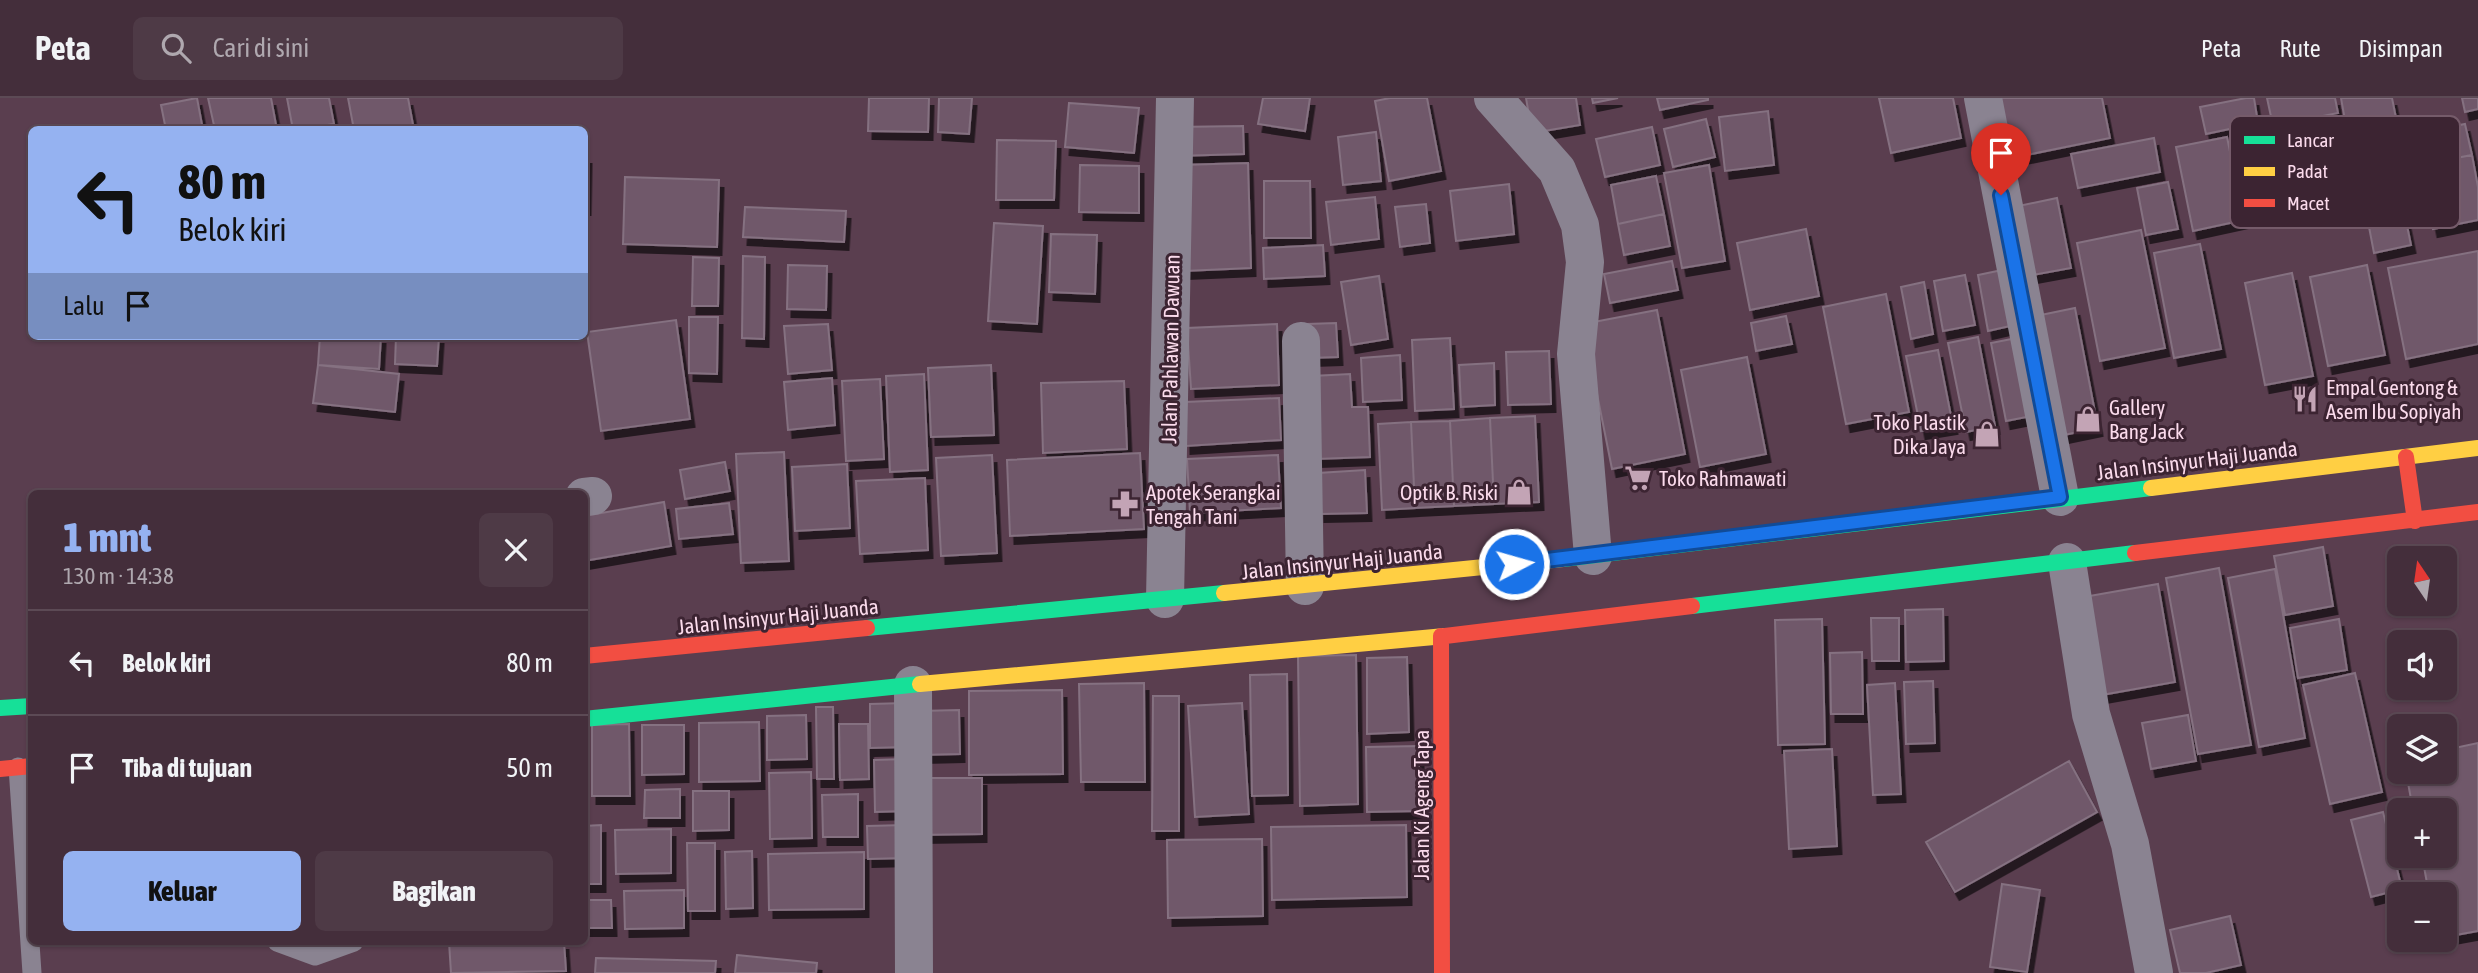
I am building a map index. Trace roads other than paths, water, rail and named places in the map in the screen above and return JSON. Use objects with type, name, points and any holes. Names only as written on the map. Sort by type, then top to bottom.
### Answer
[{"type":"main road","name":"Jalan Insinyur Haji Juanda","points":[[588,656],[1593,556],[2478,448]]},
{"type":"main road","points":[[2406,457],[2415,521]]},
{"type":"main road","points":[[588,719],[913,685],[1441,636],[2478,512]]},
{"type":"main road","name":"Jalan Ki Ageng Tapa","points":[[1441,636],[1442,973]]},
{"type":"main road","points":[[0,709],[28,706]]},
{"type":"street","name":"Jalan Pahlawan Dawuan","points":[[1165,599],[1175,98]]},
{"type":"street","points":[[1493,98],[1557,170],[1580,225],[1585,262],[1576,354],[1593,556]]},
{"type":"street","points":[[1983,98],[2060,497]]},
{"type":"street","points":[[1301,341],[1305,586]]},
{"type":"street","points":[[2067,562],[2091,714],[2130,844],[2154,973]]},
{"type":"street","points":[[913,685],[914,973]]},
{"type":"lane","points":[[16,768],[28,922]]},
{"type":"lane","points":[[30,945],[32,973]]},
{"type":"lane","points":[[284,945],[315,956],[346,945]]},
{"type":"place","name":"Empal Gentong & Asem Ibu Sopiyah","points":[[2305,399]]},
{"type":"place","name":"Gallery Bang Jack","points":[[2088,419]]},
{"type":"place","name":"Toko Plastik Dika Jaya","points":[[1987,434]]},
{"type":"place","name":"Toko Rahmawati","points":[[1638,478]]},
{"type":"place","name":"Optik B. Riski","points":[[1519,492]]},
{"type":"place","name":"Apotek Serangkai Tengah Tani","points":[[1125,504]]}]
